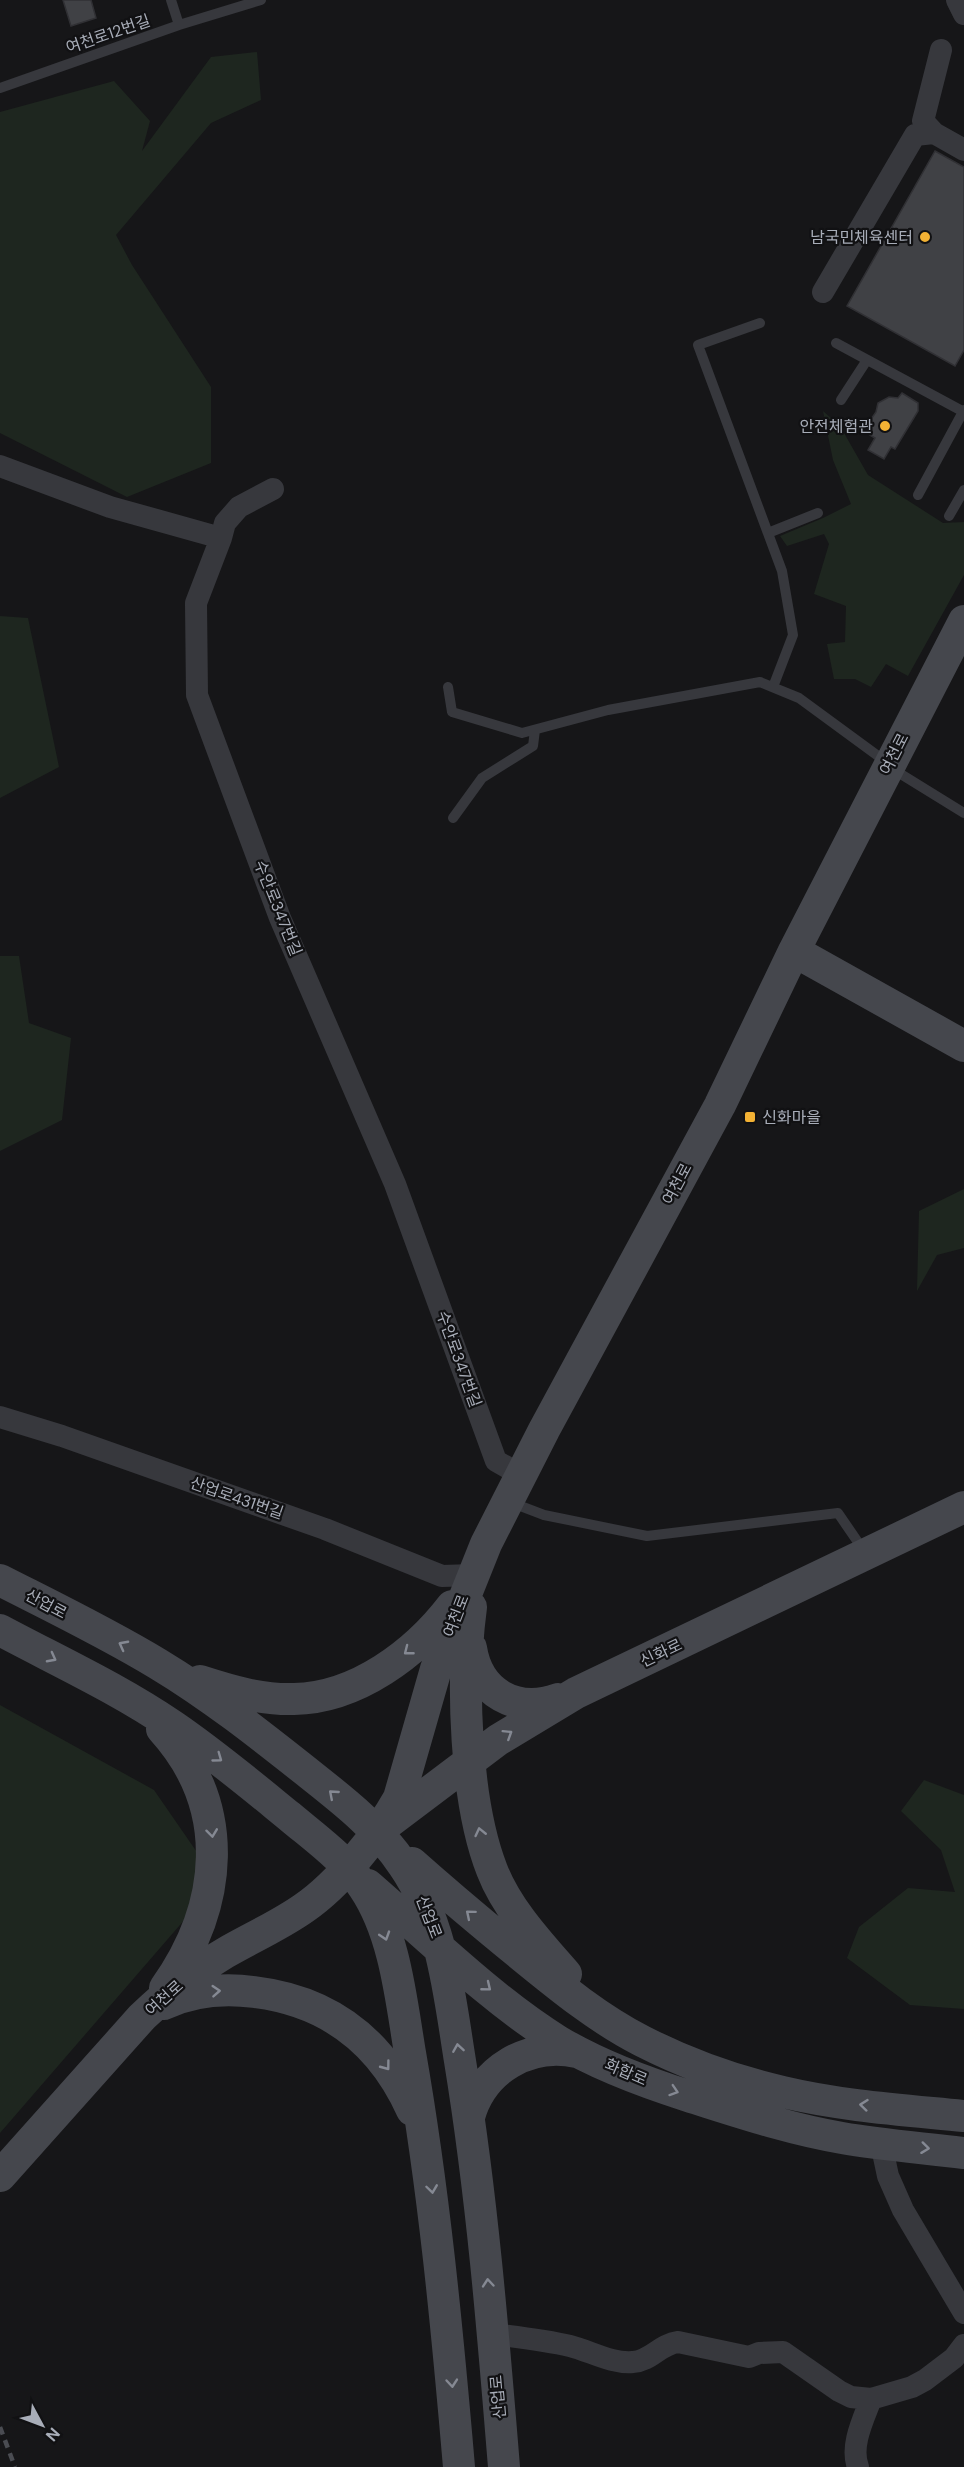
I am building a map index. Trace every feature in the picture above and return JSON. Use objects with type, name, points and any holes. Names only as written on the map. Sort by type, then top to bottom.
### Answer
[{"type":"main road","name":"여천로","points":[[0,2176],[142,2017],[190,1975],[305,1908],[330,1886],[377,1832],[399,1798],[436,1669],[486,1544],[720,1105],[794,951],[964,621]]},
{"type":"main road","points":[[794,951],[964,1046]]},
{"type":"main road","name":"신화로","points":[[377,1832],[470,1760],[576,1693],[964,1507]]},
{"type":"main road","points":[[486,1544],[474,1587],[466,1669],[470,1760],[480,1835],[492,1871],[505,1897],[523,1922],[565,1974],[600,2008],[641,2040]]},
{"type":"main road","points":[[155,1662],[235,1692],[285,1699],[322,1696],[370,1676],[408,1653],[434,1630],[473,1575]]},
{"type":"main road","name":"산업로","points":[[0,1580],[155,1662],[249,1726],[377,1832],[402,1862],[419,1889],[432,1918],[440,1947],[469,2117],[483,2225],[504,2467]]},
{"type":"main road","points":[[0,1630],[128,1698],[172,1725],[223,1762],[347,1866],[365,1889],[377,1911],[393,1961],[426,2146],[438,2230],[459,2467]]},
{"type":"main road","points":[[468,1630],[477,1668],[494,1691],[505,1700],[531,1706],[548,1703],[576,1693]]},
{"type":"main road","points":[[128,1698],[154,1719],[187,1762],[207,1805],[213,1842],[210,1881],[195,1932],[172,1977],[142,2017]]},
{"type":"main road","name":"화합로","points":[[377,1832],[464,1909],[564,1991],[603,2018],[677,2058],[730,2077],[784,2092],[849,2104],[964,2116]]},
{"type":"main road","name":"화합로","points":[[347,1866],[440,1947],[532,2022],[582,2054],[666,2088],[777,2124],[843,2138],[964,2153]]},
{"type":"main road","points":[[142,2017],[174,1999],[214,1990],[266,1993],[316,2007],[337,2018],[375,2051],[407,2098],[426,2146]]},
{"type":"main road","points":[[469,2117],[480,2088],[490,2076],[517,2058],[548,2049],[582,2054]]},
{"type":"street","points":[[957,0],[964,14]]},
{"type":"street","points":[[823,292],[924,130],[941,50]]},
{"type":"street","points":[[924,130],[964,150]]},
{"type":"street","points":[[0,466],[110,507],[221,538]]},
{"type":"street","name":"수안로347번길","points":[[273,489],[239,507],[225,523],[196,603],[197,694],[280,918],[395,1184],[496,1461],[514,1488]]},
{"type":"street","name":"산업로431번길","points":[[0,1416],[325,1529],[442,1576],[473,1575]]},
{"type":"street","points":[[880,2143],[888,2176],[903,2210],[964,2313]]},
{"type":"street","points":[[493,2334],[527,2337],[570,2346],[624,2362],[647,2358],[669,2343],[678,2342],[749,2357],[759,2353],[783,2352],[839,2391],[851,2397],[871,2399],[912,2387],[925,2380],[954,2358],[964,2345]]},
{"type":"street","points":[[858,2467],[856,2457],[858,2440],[871,2399]]},
{"type":"lane","points":[[171,0],[179,25]]},
{"type":"lane","name":"여천로12번길","points":[[0,88],[179,25],[261,0]]},
{"type":"lane","points":[[760,323],[698,345],[782,571],[793,635],[773,687]]},
{"type":"lane","points":[[836,343],[964,411],[918,495]]},
{"type":"lane","points":[[841,400],[867,360]]},
{"type":"lane","points":[[949,516],[964,490]]},
{"type":"lane","points":[[768,533],[818,513]]},
{"type":"lane","points":[[447,687],[452,712],[522,733],[608,710],[760,682],[799,698],[889,765],[964,813]]},
{"type":"lane","points":[[453,819],[482,778],[533,746],[534,730]]},
{"type":"lane","points":[[514,1488],[544,1515],[647,1536],[838,1513],[866,1554]]},
{"type":"shaded area","points":[[257,52],[261,100],[211,123],[116,235],[132,265],[211,387],[211,463],[127,497],[0,433],[0,112],[114,81],[150,121],[142,151],[211,57]]},
{"type":"shaded area","points":[[823,411],[840,426],[868,475],[943,523],[964,522],[964,575],[908,676],[886,664],[871,687],[855,679],[834,679],[827,644],[845,642],[846,606],[814,594],[829,544],[824,534],[787,546],[780,536],[851,504],[833,460]]},
{"type":"shaded area","points":[[0,616],[28,618],[59,767],[0,798]]},
{"type":"shaded area","points":[[0,956],[19,956],[29,1023],[71,1038],[62,1120],[0,1151]]},
{"type":"shaded area","points":[[964,1189],[964,1248],[937,1255],[917,1291],[919,1211]]},
{"type":"shaded area","points":[[0,1705],[154,1790],[201,1858],[186,1918],[0,2133]]},
{"type":"shaded area","points":[[924,1780],[964,1795],[964,2009],[910,2005],[847,1958],[859,1927],[908,1888],[955,1892],[941,1850],[901,1811]]},
{"type":"building","points":[[63,0],[91,0],[96,18],[71,26]]},
{"type":"building","name":"남국민체육센터","points":[[935,151],[964,167],[964,350],[955,366],[847,306]]},
{"type":"building","name":"안전체험관","points":[[902,393],[918,403],[918,411],[895,449],[891,447],[884,459],[868,450],[875,438],[863,431],[876,412],[878,403],[889,397],[898,398]]},
{"type":"railway","points":[[0,2427],[15,2467]]},
{"type":"place","name":"남국민체육센터","points":[[925,237]]},
{"type":"place","name":"안전체험관","points":[[885,426]]},
{"type":"place","name":"신화마을","points":[[750,1117]]}]
